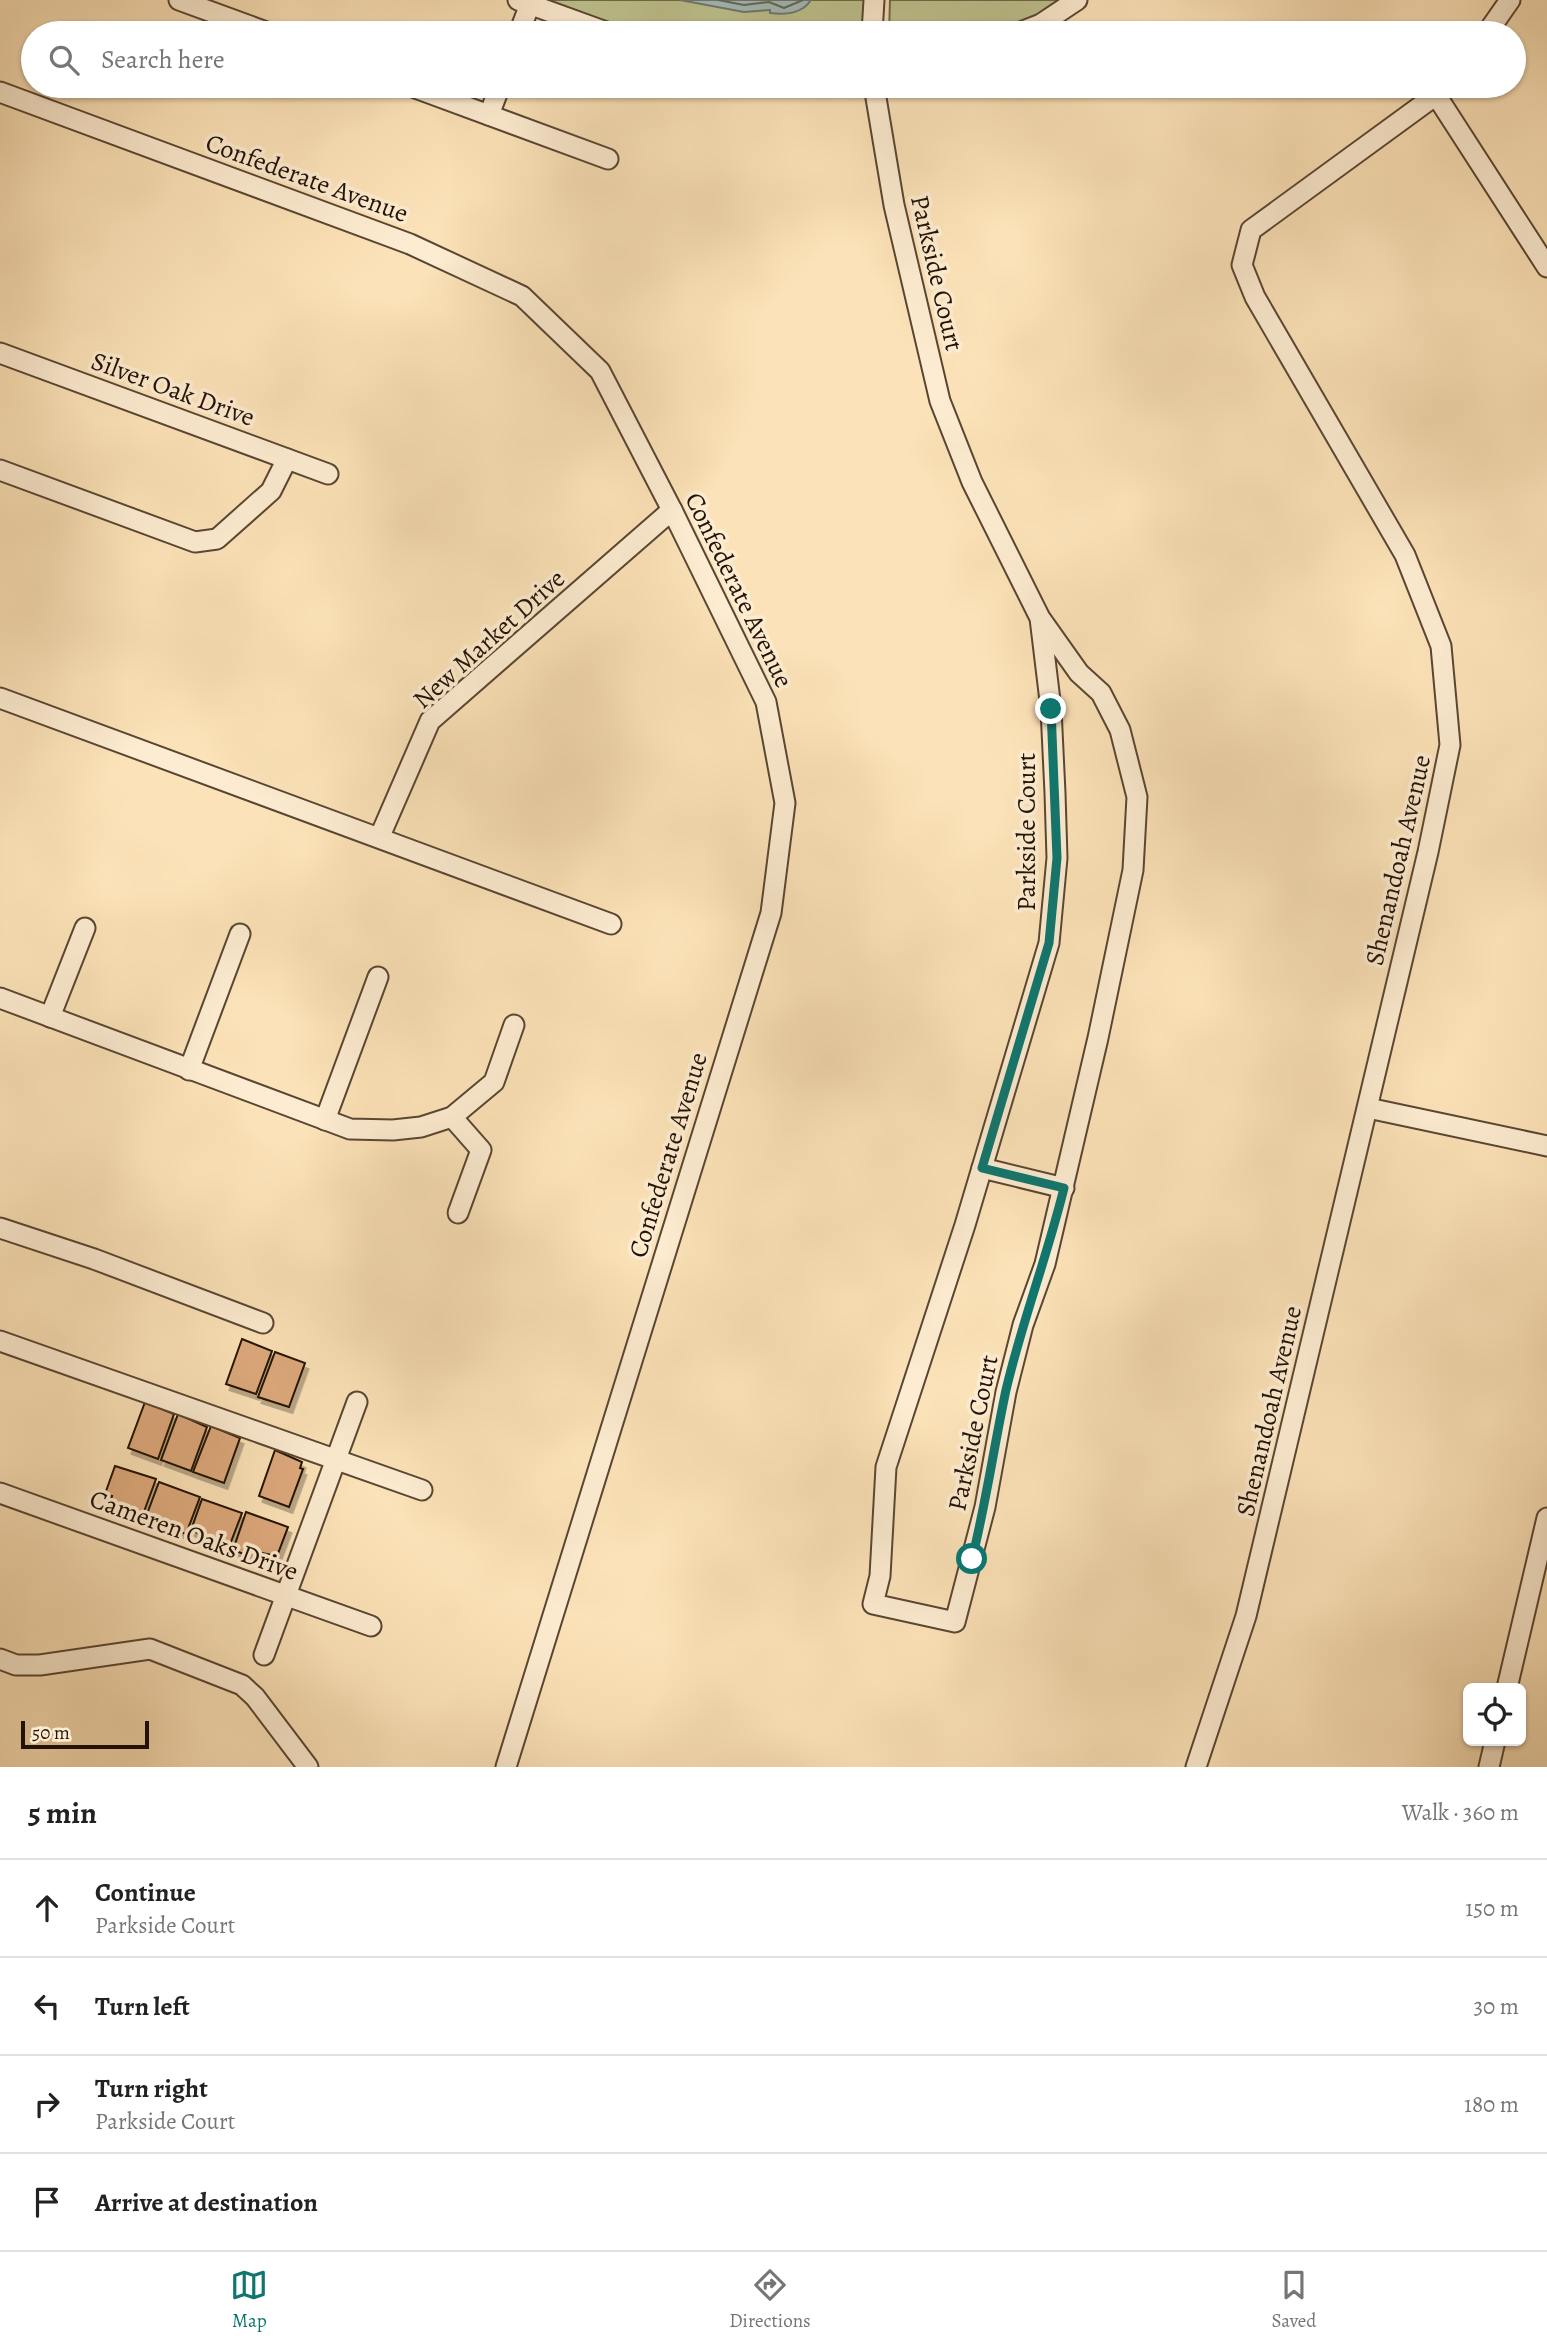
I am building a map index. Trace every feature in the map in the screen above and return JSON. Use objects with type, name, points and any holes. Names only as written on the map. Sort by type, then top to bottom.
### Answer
[{"type":"street","points":[[179,0],[236,21]]},
{"type":"street","points":[[873,21],[874,0]]},
{"type":"street","points":[[1046,21],[1077,0]]},
{"type":"street","points":[[1495,21],[1510,0]]},
{"type":"street","points":[[521,21],[524,2],[576,21]]},
{"type":"street","name":"Confederate Avenue","points":[[0,92],[410,244],[522,296],[600,371],[766,702],[785,803],[771,913],[506,1767]]},
{"type":"street","points":[[443,98],[608,159]]},
{"type":"street","points":[[489,115],[495,98]]},
{"type":"street","name":"Parkside Court","points":[[876,98],[894,205],[940,401],[972,482],[1040,618],[1079,673],[1101,693],[1120,730],[1137,797],[1133,870],[1064,1188],[1045,1264],[1023,1325],[1006,1392],[985,1507],[955,1622],[873,1604],[880,1576],[886,1467],[1041,974],[1054,904],[1057,858],[1051,709],[1040,618]]},
{"type":"street","name":"Shenandoah Avenue","points":[[1196,1767],[1247,1616],[1368,1108],[1450,745],[1441,646],[1405,555],[1255,297],[1242,265],[1251,230],[1429,98]]},
{"type":"street","points":[[1445,98],[1547,267]]},
{"type":"street","name":"Silver Oak Drive","points":[[0,353],[328,474]]},
{"type":"street","points":[[0,470],[195,542],[206,542],[217,539],[271,491],[287,459]]},
{"type":"street","name":"New Market Drive","points":[[380,836],[430,721],[672,510]]},
{"type":"street","points":[[0,698],[380,836],[611,924]]},
{"type":"street","points":[[50,1017],[85,928]]},
{"type":"street","points":[[189,1070],[240,934]]},
{"type":"street","points":[[325,1120],[378,977]]},
{"type":"street","points":[[0,998],[350,1129],[393,1130],[421,1127],[452,1117],[494,1082],[514,1025]]},
{"type":"street","points":[[1368,1108],[1547,1146]]},
{"type":"street","points":[[452,1117],[481,1150],[458,1213]]},
{"type":"street","points":[[982,1168],[1064,1188]]},
{"type":"street","points":[[0,1228],[94,1259],[264,1323]]},
{"type":"street","points":[[0,1341],[422,1490]]},
{"type":"street","points":[[264,1655],[357,1402]]},
{"type":"street","name":"Cameren Oaks Drive","points":[[0,1493],[371,1626]]},
{"type":"street","points":[[1508,1683],[1547,1518]]},
{"type":"street","points":[[0,1659],[16,1665],[40,1665],[150,1649],[230,1679],[249,1691],[308,1767]]},
{"type":"street","points":[[1489,1767],[1494,1746]]},
{"type":"green space","points":[[540,0],[864,0],[863,21],[600,21]]},
{"type":"green space","points":[[890,0],[1065,0],[1030,21],[889,21]]},
{"type":"water","points":[[680,0],[811,0],[798,11],[782,14],[770,13],[770,10],[744,12]]},
{"type":"building","points":[[242,1339],[272,1351],[256,1394],[226,1384]]},
{"type":"building","points":[[275,1352],[305,1363],[289,1407],[258,1397]]},
{"type":"building","points":[[145,1402],[174,1414],[158,1459],[128,1448]]},
{"type":"building","points":[[178,1414],[207,1427],[191,1471],[161,1460]]},
{"type":"building","points":[[211,1426],[240,1438],[224,1483],[193,1472]]},
{"type":"building","points":[[275,1450],[302,1462],[300,1468],[303,1469],[289,1507],[259,1496]]},
{"type":"building","points":[[115,1466],[156,1479],[142,1517],[117,1506],[118,1503],[111,1500],[112,1496],[105,1494]]},
{"type":"building","points":[[159,1482],[200,1497],[186,1534],[166,1527],[168,1522],[164,1519],[147,1514]]},
{"type":"building","points":[[202,1499],[242,1513],[229,1547],[191,1530]]},
{"type":"building","points":[[246,1512],[288,1527],[277,1556],[251,1551],[249,1556],[233,1550]]},
{"type":"route","points":[[972,1559],[985,1507],[1006,1392],[1023,1325],[1045,1264],[1064,1188],[982,1168],[1049,943],[1057,858],[1051,709]]}]
